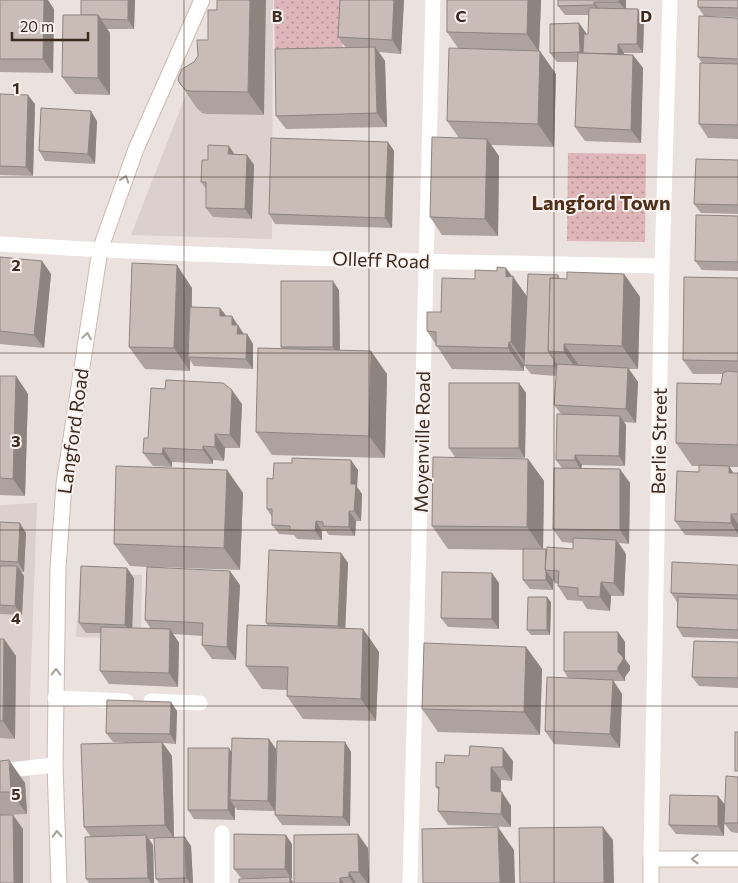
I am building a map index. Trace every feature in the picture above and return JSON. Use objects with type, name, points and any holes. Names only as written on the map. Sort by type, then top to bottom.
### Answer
[{"type":"street","name":"Langford Road","points":[[59,883],[55,765],[58,568],[64,484],[100,250],[136,149],[202,0]]},
{"type":"street","name":"Moyenville Road","points":[[410,883],[434,0]]},
{"type":"street","name":"Berlie Street","points":[[651,883],[662,266],[670,0]]},
{"type":"street","name":"Olleff Road","points":[[0,244],[100,250],[427,262],[662,266]]},
{"type":"street","points":[[55,698],[200,703]]},
{"type":"street","points":[[0,771],[55,765]]},
{"type":"street","points":[[222,833],[222,883]]},
{"type":"street","points":[[651,859],[738,860]]},
{"type":"shaded area","points":[[223,0],[273,0],[272,239],[131,235]]},
{"type":"shaded area","points":[[274,0],[345,0],[342,56],[275,58]]},
{"type":"shaded area","points":[[568,153],[646,154],[645,242],[567,241]]},
{"type":"shaded area","points":[[37,503],[30,698],[30,883],[0,883],[0,505]]},
{"type":"shaded area","points":[[80,574],[142,575],[141,639],[76,637]]},
{"type":"building","points":[[0,0],[44,0],[43,59],[0,59]]},
{"type":"building","points":[[81,0],[128,0],[128,20],[101,19],[98,15],[81,15]]},
{"type":"building","points":[[217,0],[250,0],[248,92],[190,91],[186,90],[178,80],[182,69],[194,62],[198,56],[197,40],[208,40],[208,10],[217,10]]},
{"type":"building","points":[[340,0],[394,0],[392,40],[338,37]]},
{"type":"building","points":[[447,0],[528,0],[527,34],[447,32]]},
{"type":"building","points":[[558,0],[619,0],[619,2],[594,2],[594,5],[558,6]]},
{"type":"building","points":[[698,0],[738,0],[738,8],[698,7]]},
{"type":"building","points":[[589,8],[638,9],[637,44],[618,44],[618,54],[583,53],[584,34],[588,34]]},
{"type":"building","points":[[63,15],[98,15],[98,78],[62,77]]},
{"type":"building","points":[[699,16],[738,18],[738,59],[698,57]]},
{"type":"building","points":[[579,23],[580,52],[550,53],[550,24]]},
{"type":"building","points":[[375,47],[377,113],[276,116],[275,49]]},
{"type":"building","points":[[449,48],[540,51],[538,124],[447,121]]},
{"type":"building","points":[[578,53],[633,55],[631,130],[575,127]]},
{"type":"building","points":[[700,63],[738,64],[738,125],[699,124]]},
{"type":"building","points":[[0,94],[28,95],[26,167],[0,166]]},
{"type":"building","points":[[41,108],[91,111],[88,154],[39,151]]},
{"type":"building","points":[[432,137],[487,139],[485,219],[430,217]]},
{"type":"building","points":[[271,138],[388,142],[385,218],[269,214]]},
{"type":"building","points":[[208,145],[229,146],[228,154],[247,155],[245,209],[206,208],[206,182],[201,182],[202,160],[208,160]]},
{"type":"building","points":[[696,159],[738,160],[738,205],[694,204]]},
{"type":"building","points":[[696,215],[738,216],[738,262],[695,261]]},
{"type":"building","points":[[0,257],[42,261],[34,335],[0,331]]},
{"type":"building","points":[[132,263],[177,265],[174,348],[129,347]]},
{"type":"building","points":[[497,267],[506,268],[506,277],[513,276],[511,342],[509,342],[508,348],[436,346],[436,332],[427,331],[427,312],[441,312],[442,278],[475,279],[475,270],[497,271]]},
{"type":"building","points":[[567,272],[624,274],[622,346],[564,344],[564,352],[548,351],[550,278],[567,279]]},
{"type":"building","points":[[528,274],[558,275],[558,278],[550,278],[548,351],[554,360],[554,366],[524,365]]},
{"type":"building","points":[[684,277],[738,278],[738,361],[683,360]]},
{"type":"building","points":[[281,281],[333,281],[333,347],[281,347]]},
{"type":"building","points":[[190,307],[220,308],[220,316],[232,316],[232,325],[238,325],[237,334],[247,334],[246,359],[188,357]]},
{"type":"building","points":[[258,348],[371,351],[369,436],[256,432]]},
{"type":"building","points":[[557,364],[628,368],[626,409],[554,405]]},
{"type":"building","points":[[727,371],[738,372],[738,445],[676,443],[677,383],[721,384],[723,373]]},
{"type":"building","points":[[0,376],[16,376],[13,479],[0,478]]},
{"type":"building","points":[[166,380],[223,383],[232,390],[230,435],[215,434],[215,447],[203,446],[203,450],[163,448],[162,454],[143,453],[144,438],[148,438],[151,388],[165,389]]},
{"type":"building","points":[[449,383],[519,383],[519,448],[449,448]]},
{"type":"building","points":[[557,414],[620,416],[619,456],[575,455],[575,460],[556,460]]},
{"type":"building","points":[[433,457],[528,459],[527,527],[432,526]]},
{"type":"building","points":[[292,458],[351,460],[351,484],[356,484],[354,511],[349,511],[349,527],[323,526],[323,522],[316,521],[315,531],[290,530],[290,526],[272,525],[272,509],[267,509],[267,478],[273,479],[274,463],[292,463]]},
{"type":"building","points":[[699,465],[729,466],[729,473],[738,473],[738,514],[731,514],[731,523],[675,521],[677,471],[699,472]]},
{"type":"building","points":[[116,466],[227,470],[224,548],[114,544]]},
{"type":"building","points":[[554,468],[620,469],[620,530],[553,529]]},
{"type":"building","points":[[0,522],[20,523],[18,562],[0,561]]},
{"type":"building","points":[[573,538],[616,540],[614,583],[601,582],[600,597],[578,596],[578,588],[558,586],[559,571],[545,570],[547,547],[573,549]]},
{"type":"building","points":[[523,549],[546,549],[546,580],[523,580]]},
{"type":"building","points":[[269,550],[341,553],[338,626],[266,623]]},
{"type":"building","points":[[672,562],[738,565],[738,595],[671,593]]},
{"type":"building","points":[[0,566],[17,566],[15,606],[0,605]]},
{"type":"building","points":[[81,566],[127,568],[125,625],[79,623]]},
{"type":"building","points":[[147,567],[230,571],[227,647],[202,645],[203,623],[145,620]]},
{"type":"building","points":[[442,572],[492,573],[492,619],[441,618]]},
{"type":"building","points":[[528,597],[547,597],[547,630],[527,630]]},
{"type":"building","points":[[678,597],[738,599],[738,630],[677,627]]},
{"type":"building","points":[[247,625],[363,629],[361,699],[287,696],[288,667],[246,666]]},
{"type":"building","points":[[101,627],[170,629],[169,673],[100,671]]},
{"type":"building","points":[[564,632],[618,632],[618,652],[623,657],[623,660],[618,667],[618,671],[564,671]]},
{"type":"building","points":[[0,639],[4,639],[3,721],[0,721]]},
{"type":"building","points":[[694,641],[738,642],[738,678],[692,677]]},
{"type":"building","points":[[424,643],[526,647],[524,712],[422,709]]},
{"type":"building","points":[[547,677],[613,680],[610,734],[545,731]]},
{"type":"building","points":[[107,700],[171,702],[170,734],[106,733]]},
{"type":"building","points":[[735,732],[738,732],[738,771],[735,771]]},
{"type":"building","points":[[232,738],[269,739],[268,801],[230,800]]},
{"type":"building","points":[[277,741],[345,742],[343,817],[275,815]]},
{"type":"building","points":[[162,742],[165,825],[84,827],[81,744]]},
{"type":"building","points":[[470,746],[503,748],[503,767],[491,767],[491,791],[502,792],[501,814],[438,811],[439,787],[436,787],[436,762],[444,763],[445,755],[469,756]]},
{"type":"building","points":[[188,748],[229,748],[228,810],[188,810]]},
{"type":"building","points":[[9,760],[11,792],[0,792],[0,761]]},
{"type":"building","points":[[726,776],[738,777],[738,823],[724,823]]},
{"type":"building","points":[[670,795],[718,796],[718,826],[669,825]]},
{"type":"building","points":[[0,815],[13,815],[14,883],[0,883]]},
{"type":"building","points":[[498,827],[500,883],[423,883],[422,829]]},
{"type":"building","points":[[603,827],[604,883],[520,883],[519,828]]},
{"type":"building","points":[[234,834],[286,835],[285,869],[234,869]]},
{"type":"building","points":[[358,834],[359,872],[349,872],[349,877],[340,878],[340,883],[294,883],[294,835]]},
{"type":"building","points":[[146,835],[148,878],[86,879],[85,837]]},
{"type":"building","points":[[185,837],[186,878],[156,879],[154,838]]},
{"type":"building","points":[[290,877],[290,883],[239,883],[239,879]]},
{"type":"district","name":"Langford Town","points":[[601,203]]}]
